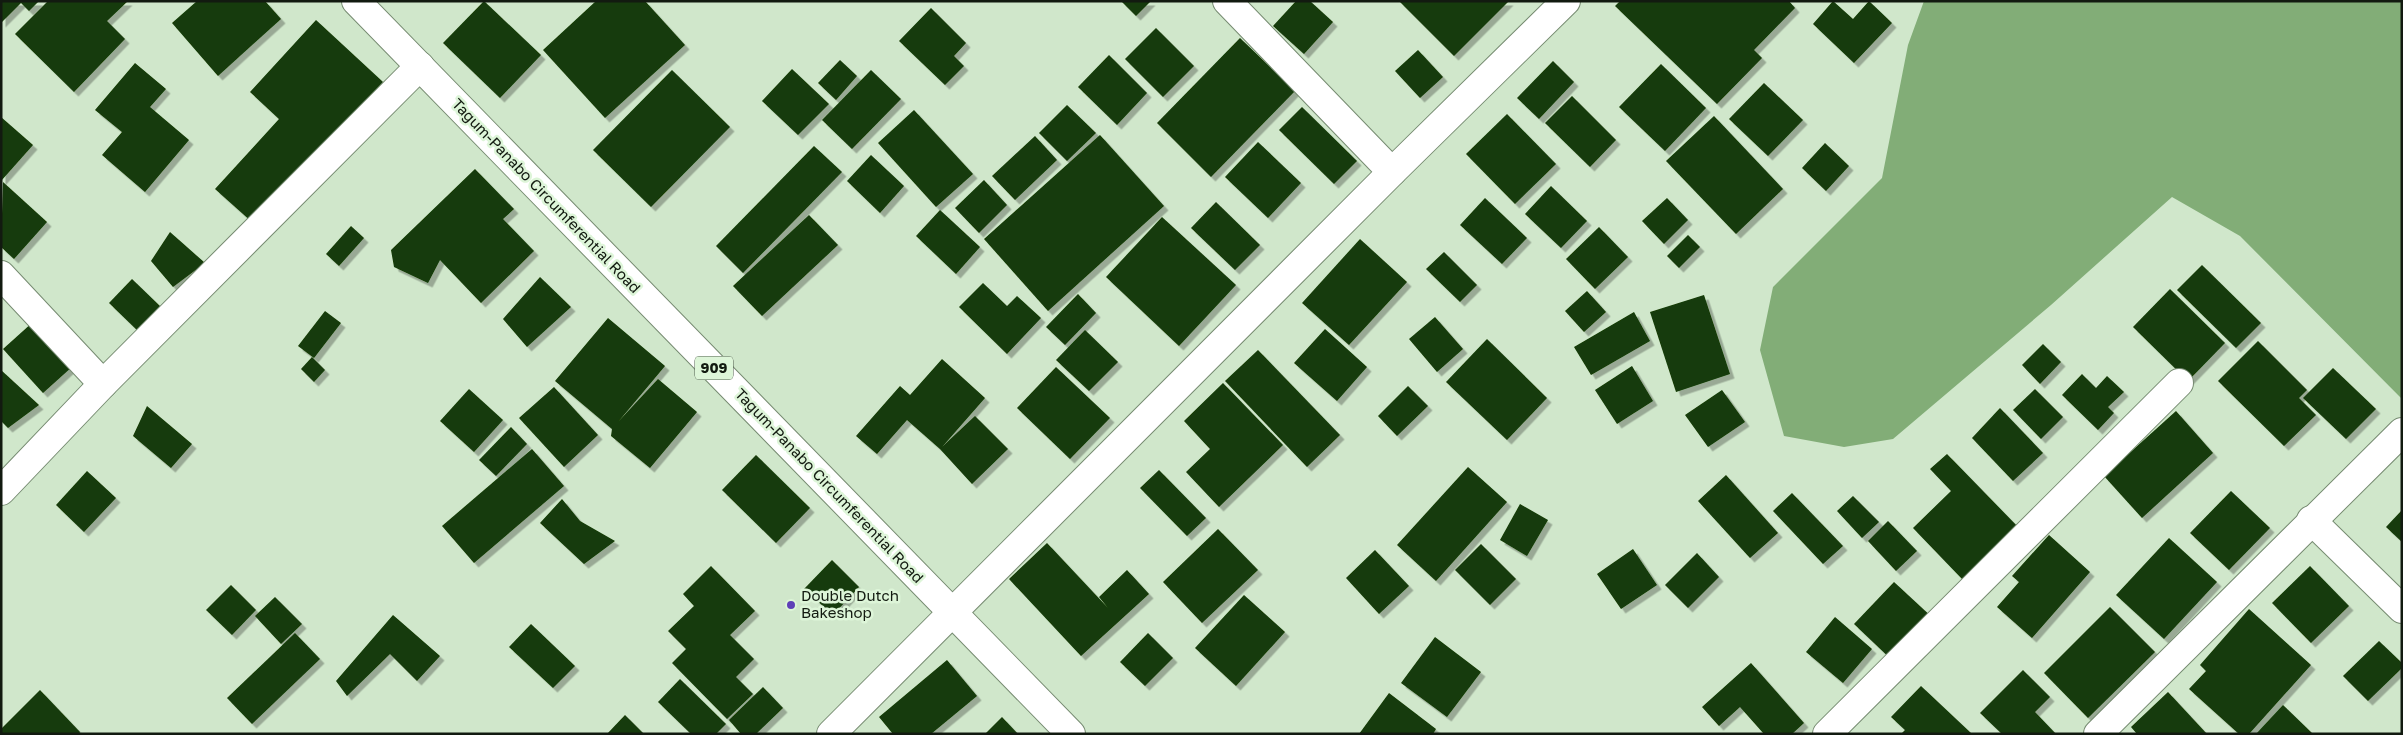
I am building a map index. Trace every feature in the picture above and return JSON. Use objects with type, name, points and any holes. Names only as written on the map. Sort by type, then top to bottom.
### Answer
[{"type":"street","name":"Tagum-Panabo Circumferential Road","points":[[356,1],[1071,734]]},
{"type":"street","points":[[1227,1],[1392,172]]},
{"type":"street","points":[[831,734],[1562,3]]},
{"type":"street","points":[[1,491],[102,384],[420,66]]},
{"type":"street","points":[[1,275],[102,384]]},
{"type":"street","points":[[1827,734],[2179,383]]},
{"type":"street","points":[[2098,734],[2311,520],[2402,432]]},
{"type":"street","points":[[2311,520],[2402,609]]},
{"type":"green space","points":[[1924,1],[2402,1],[2402,399],[2240,236],[2172,197],[2051,305],[1893,439],[1844,447],[1784,436],[1760,350],[1773,287],[1882,178],[1908,45]]},
{"type":"building","points":[[1,1],[39,1],[29,11],[21,3],[1,23]]},
{"type":"building","points":[[48,1],[128,1],[107,21],[125,39],[74,92],[15,34]]},
{"type":"building","points":[[197,1],[265,1],[281,19],[218,76],[172,23]]},
{"type":"building","points":[[484,1],[541,55],[500,98],[443,43]]},
{"type":"building","points":[[596,1],[645,1],[685,45],[605,118],[543,50]]},
{"type":"building","points":[[1121,1],[1151,1],[1136,16]]},
{"type":"building","points":[[1296,1],[1310,1],[1333,22],[1304,54],[1273,26]]},
{"type":"building","points":[[1399,1],[1509,1],[1454,56]]},
{"type":"building","points":[[1620,1],[1789,1],[1795,8],[1754,50],[1762,58],[1717,104],[1615,6]]},
{"type":"building","points":[[1833,1],[1853,19],[1869,1],[1892,23],[1854,63],[1813,24]]},
{"type":"building","points":[[931,8],[966,43],[954,56],[964,66],[945,85],[899,41]]},
{"type":"building","points":[[316,20],[383,82],[252,222],[215,189],[279,119],[250,92]]},
{"type":"building","points":[[1156,28],[1194,66],[1163,97],[1125,59]]},
{"type":"building","points":[[1240,38],[1295,91],[1211,177],[1157,123]]},
{"type":"building","points":[[1418,50],[1443,77],[1420,98],[1395,71]]},
{"type":"building","points":[[1109,55],[1147,93],[1117,125],[1078,87]]},
{"type":"building","points":[[840,60],[857,76],[836,100],[818,83]]},
{"type":"building","points":[[1553,61],[1574,82],[1539,119],[1517,98]]},
{"type":"building","points":[[135,63],[166,89],[150,107],[189,140],[145,192],[102,155],[122,132],[95,110]]},
{"type":"building","points":[[1661,64],[1706,108],[1665,151],[1619,107]]},
{"type":"building","points":[[792,69],[829,104],[798,135],[762,101]]},
{"type":"building","points":[[672,70],[730,127],[651,207],[593,150]]},
{"type":"building","points":[[871,70],[901,99],[852,149],[822,120]]},
{"type":"building","points":[[1764,83],[1803,120],[1768,156],[1729,119]]},
{"type":"building","points":[[1572,96],[1616,140],[1590,167],[1545,123]]},
{"type":"building","points":[[1067,105],[1096,133],[1067,161],[1039,133]]},
{"type":"building","points":[[1302,107],[1357,161],[1334,184],[1279,130]]},
{"type":"building","points":[[914,110],[973,174],[936,207],[878,143]]},
{"type":"building","points":[[1507,114],[1556,164],[1515,204],[1466,154]]},
{"type":"building","points":[[1714,116],[1783,189],[1736,234],[1666,161]]},
{"type":"building","points":[[1,117],[33,145],[1,181]]},
{"type":"building","points":[[1100,135],[1164,206],[1048,311],[984,239]]},
{"type":"building","points":[[1035,136],[1057,160],[1015,200],[992,176]]},
{"type":"building","points":[[1258,142],[1301,183],[1268,218],[1225,177]]},
{"type":"building","points":[[1825,143],[1849,166],[1826,191],[1802,168]]},
{"type":"building","points":[[814,146],[842,172],[743,273],[716,246]]},
{"type":"building","points":[[871,155],[904,186],[880,213],[847,181]]},
{"type":"building","points":[[475,169],[514,209],[503,219],[534,251],[481,303],[440,260],[428,283],[394,267],[391,250]]},
{"type":"building","points":[[984,180],[1007,205],[979,233],[955,208]]},
{"type":"building","points":[[3,182],[47,222],[14,259],[1,247]]},
{"type":"building","points":[[1551,186],[1587,221],[1561,248],[1525,214]]},
{"type":"building","points":[[1485,198],[1527,238],[1502,264],[1460,225]]},
{"type":"building","points":[[1667,198],[1688,220],[1664,244],[1642,221]]},
{"type":"building","points":[[1216,202],[1260,245],[1235,270],[1191,228]]},
{"type":"building","points":[[940,210],[980,247],[956,274],[916,236]]},
{"type":"building","points":[[809,215],[838,245],[762,316],[733,286]]},
{"type":"building","points":[[1162,217],[1236,285],[1179,346],[1106,277]]},
{"type":"building","points":[[351,226],[364,238],[339,266],[326,254]]},
{"type":"building","points":[[1599,227],[1628,257],[1595,289],[1566,259]]},
{"type":"building","points":[[170,232],[205,263],[173,287],[151,261]]},
{"type":"building","points":[[1688,235],[1700,247],[1679,268],[1667,256]]},
{"type":"building","points":[[1360,239],[1407,282],[1349,345],[1302,303]]},
{"type":"building","points":[[1444,252],[1477,285],[1460,302],[1426,269]]},
{"type":"building","points":[[2202,265],[2261,323],[2236,348],[2177,290]]},
{"type":"building","points":[[540,277],[571,307],[527,347],[503,319]]},
{"type":"building","points":[[132,279],[162,308],[139,332],[109,303]]},
{"type":"building","points":[[983,283],[1007,306],[1017,296],[1041,318],[1007,354],[959,307]]},
{"type":"building","points":[[2170,289],[2225,343],[2188,381],[2133,327]]},
{"type":"building","points":[[1587,291],[1606,312],[1584,332],[1565,311]]},
{"type":"building","points":[[1078,294],[1096,313],[1065,345],[1046,327]]},
{"type":"building","points":[[1704,295],[1730,374],[1676,392],[1650,312]]},
{"type":"building","points":[[325,311],[341,323],[314,358],[298,346]]},
{"type":"building","points":[[1634,312],[1650,341],[1591,375],[1574,347]]},
{"type":"building","points":[[1435,317],[1463,349],[1437,372],[1409,339]]},
{"type":"building","points":[[608,318],[665,366],[618,422],[658,379],[697,412],[650,468],[611,436],[612,429],[555,381]]},
{"type":"building","points":[[33,322],[73,366],[43,393],[3,349]]},
{"type":"building","points":[[1325,329],[1367,367],[1337,401],[1294,363]]},
{"type":"building","points":[[1085,330],[1118,362],[1089,391],[1056,360]]},
{"type":"building","points":[[1487,339],[1547,398],[1507,440],[1446,382]]},
{"type":"building","points":[[2258,341],[2307,390],[2299,398],[2316,415],[2284,446],[2218,381]]},
{"type":"building","points":[[2043,344],[2061,362],[2040,384],[2022,365]]},
{"type":"building","points":[[1258,350],[1340,435],[1307,467],[1225,381]]},
{"type":"building","points":[[312,357],[325,370],[314,382],[301,369]]},
{"type":"building","points":[[942,359],[985,398],[942,447],[975,416],[1008,449],[972,484],[940,449],[907,420],[877,454],[856,436],[900,386],[910,395]]},
{"type":"building","points":[[1632,366],[1653,401],[1617,424],[1595,390]]},
{"type":"building","points":[[1056,367],[1110,418],[1070,459],[1017,408]]},
{"type":"building","points":[[2333,368],[2376,409],[2346,439],[2303,398]]},
{"type":"building","points":[[1,370],[39,405],[8,428],[1,421]]},
{"type":"building","points":[[2082,374],[2096,388],[2107,376],[2124,392],[2108,407],[2114,413],[2098,430],[2062,395]]},
{"type":"building","points":[[1223,383],[1283,445],[1219,507],[1186,472],[1210,449],[1184,421]]},
{"type":"building","points":[[1408,386],[1428,406],[1397,436],[1378,416]]},
{"type":"building","points":[[554,387],[598,435],[564,467],[519,418]]},
{"type":"building","points":[[469,389],[503,420],[474,452],[440,421]]},
{"type":"building","points":[[2035,389],[2063,417],[2041,439],[2013,410]]},
{"type":"building","points":[[1722,390],[1745,422],[1708,447],[1685,415]]},
{"type":"building","points":[[147,406],[192,444],[171,468],[133,436]]},
{"type":"building","points":[[2000,408],[2043,453],[2013,481],[1972,438]]},
{"type":"building","points":[[2176,411],[2213,453],[2142,518],[2104,476]]},
{"type":"building","points":[[511,427],[527,444],[496,476],[479,460]]},
{"type":"building","points":[[532,449],[564,486],[474,563],[442,526]]},
{"type":"building","points":[[1947,454],[2019,528],[1964,581],[1913,528],[1951,491],[1930,469]]},
{"type":"building","points":[[756,455],[810,508],[776,543],[722,490]]},
{"type":"building","points":[[1468,467],[1507,502],[1436,581],[1397,545]]},
{"type":"building","points":[[1159,470],[1206,518],[1187,536],[1140,488]]},
{"type":"building","points":[[87,471],[116,498],[84,532],[56,505]]},
{"type":"building","points":[[1726,475],[1778,533],[1750,558],[1698,501]]},
{"type":"building","points":[[2231,491],[2270,528],[2229,570],[2190,533]]},
{"type":"building","points":[[1792,493],[1843,546],[1823,564],[1773,511]]},
{"type":"building","points":[[1853,496],[1879,522],[1862,538],[1837,511]]},
{"type":"building","points":[[562,499],[580,521],[615,541],[584,564],[540,523]]},
{"type":"building","points":[[1520,504],[1548,520],[1527,556],[1500,540]]},
{"type":"building","points":[[2402,510],[2402,542],[2386,527]]},
{"type":"building","points":[[1888,521],[1917,551],[1896,571],[1868,541]]},
{"type":"building","points":[[1218,529],[1258,570],[1202,623],[1163,582]]},
{"type":"building","points":[[2049,535],[2090,572],[2032,638],[1997,607],[2019,582],[2012,576]]},
{"type":"building","points":[[2169,538],[2217,582],[2164,639],[2116,595]]},
{"type":"building","points":[[1047,543],[1108,608],[1099,597],[1127,570],[1149,594],[1081,656],[1009,579]]},
{"type":"building","points":[[1481,544],[1516,579],[1490,605],[1455,570]]},
{"type":"building","points":[[1633,549],[1657,585],[1621,609],[1597,574]]},
{"type":"building","points":[[1375,550],[1409,586],[1379,614],[1346,578]]},
{"type":"building","points":[[1697,553],[1719,577],[1688,608],[1665,585]]},
{"type":"building","points":[[832,560],[859,587],[833,615],[804,589]]},
{"type":"building","points":[[711,566],[755,611],[730,635],[754,659],[736,677],[753,694],[727,719],[672,663],[686,649],[668,631],[694,606],[683,594]]},
{"type":"building","points":[[2310,566],[2349,606],[2311,643],[2272,603]]},
{"type":"building","points":[[1894,582],[1935,620],[1894,662],[1854,624]]},
{"type":"building","points":[[231,585],[256,610],[232,635],[206,610]]},
{"type":"building","points":[[1244,595],[1285,632],[1236,686],[1195,648]]},
{"type":"building","points":[[275,597],[302,624],[281,644],[255,616]]},
{"type":"building","points":[[2110,607],[2155,652],[2088,718],[2044,673]]},
{"type":"building","points":[[2249,609],[2311,665],[2249,734],[2239,734],[2189,689],[2206,671],[2200,665]]},
{"type":"building","points":[[393,615],[440,656],[417,681],[390,654],[347,696],[336,681]]},
{"type":"building","points":[[1835,617],[1872,649],[1843,683],[1806,652]]},
{"type":"building","points":[[531,624],[575,666],[553,688],[509,647]]},
{"type":"building","points":[[295,633],[320,659],[252,724],[227,698]]},
{"type":"building","points":[[1148,633],[1173,658],[1145,686],[1120,662]]},
{"type":"building","points":[[1435,637],[1481,672],[1447,717],[1401,683]]},
{"type":"building","points":[[2379,641],[2402,663],[2402,668],[2368,701],[2343,676]]},
{"type":"building","points":[[947,660],[977,696],[931,734],[893,734],[879,717]]},
{"type":"building","points":[[1751,663],[1804,723],[1792,734],[1764,734],[1740,707],[1719,726],[1702,707]]},
{"type":"building","points":[[2023,670],[2050,697],[2035,712],[2056,734],[2002,734],[1980,713]]},
{"type":"building","points":[[680,679],[726,724],[716,734],[691,734],[658,702]]},
{"type":"building","points":[[1921,686],[1972,734],[1901,734],[1905,730],[1891,717]]},
{"type":"building","points":[[763,687],[783,708],[756,734],[741,734],[729,720]]},
{"type":"building","points":[[40,690],[80,732],[79,734],[1,734],[1,729]]},
{"type":"building","points":[[2168,692],[2207,734],[2137,734],[2131,727]]},
{"type":"building","points":[[1389,693],[1436,729],[1433,734],[1359,734]]},
{"type":"building","points":[[2283,705],[2313,734],[2256,734]]},
{"type":"building","points":[[625,715],[644,734],[607,734]]},
{"type":"building","points":[[1002,717],[1018,734],[985,734]]},
{"type":"place","name":"Double Dutch Bakeshop","points":[[791,605]]}]
